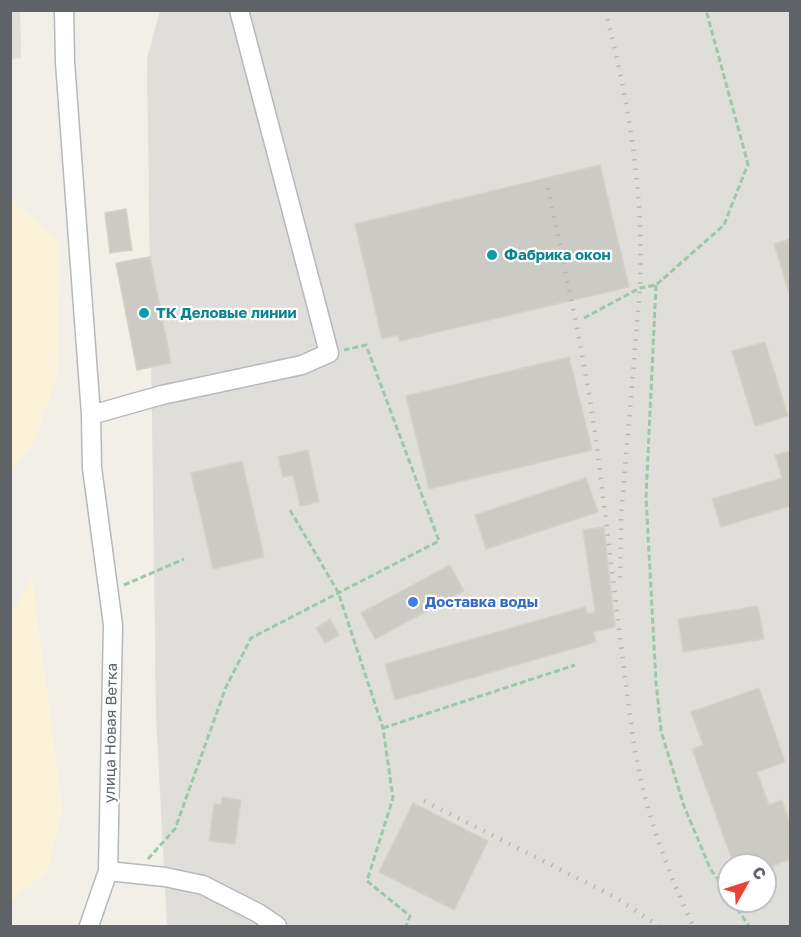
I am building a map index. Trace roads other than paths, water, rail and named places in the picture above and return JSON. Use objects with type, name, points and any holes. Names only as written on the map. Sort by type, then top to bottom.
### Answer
[{"type":"street","name":"улица Новая Ветка","points":[[64,10],[66,74],[91,415],[92,468],[113,625],[108,871],[90,927]]},
{"type":"street","points":[[91,415],[162,396],[302,365],[329,353],[239,10]]},
{"type":"street","points":[[108,871],[165,877],[203,885],[258,913],[277,927]]},
{"type":"railway","points":[[605,10],[628,113],[637,183],[641,253],[621,517],[620,582]]},
{"type":"railway","points":[[548,188],[588,389],[639,771],[658,839],[693,926]]},
{"type":"railway","points":[[424,801],[613,896],[659,926]]},
{"type":"place","name":"Фабрика окон","points":[[492,255]]},
{"type":"place","name":"ТК Деловые линии","points":[[144,313]]},
{"type":"place","name":"Доставка воды","points":[[413,602]]}]
